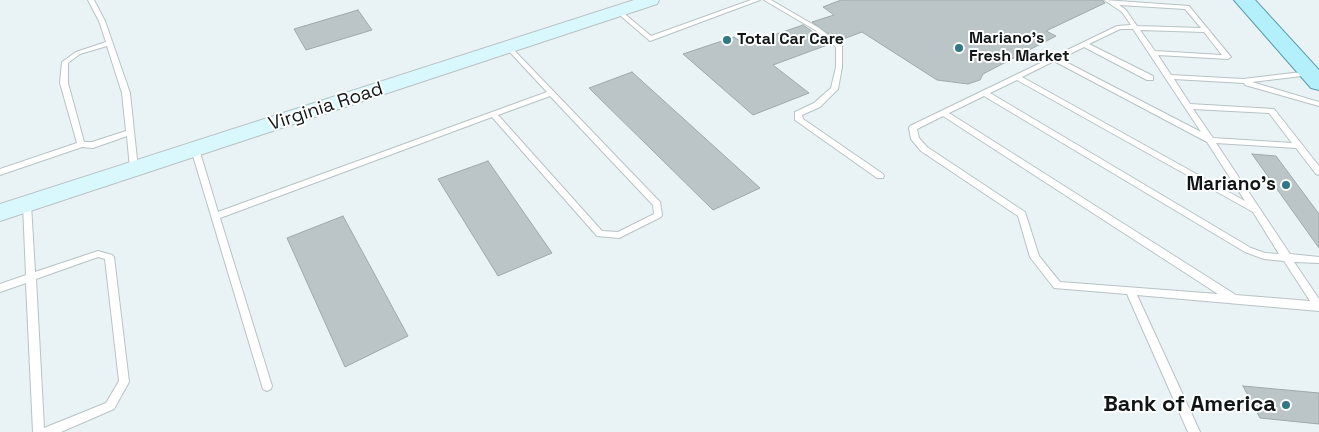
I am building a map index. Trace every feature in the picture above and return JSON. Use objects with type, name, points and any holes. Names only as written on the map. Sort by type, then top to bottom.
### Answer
[{"type":"main road","points":[[1244,0],[1314,78]]},
{"type":"street","name":"Virginia Road","points":[[0,214],[651,0]]},
{"type":"lane","points":[[91,0],[102,20],[126,93],[134,169]]},
{"type":"lane","points":[[618,11],[650,39],[757,0]]},
{"type":"lane","points":[[767,0],[816,29],[840,46],[839,67],[834,89],[817,105],[798,114],[799,120],[880,176]]},
{"type":"lane","points":[[1107,0],[1124,11],[1136,27],[1319,307]]},
{"type":"lane","points":[[1114,3],[1187,7],[1228,57],[1152,53]]},
{"type":"lane","points":[[1206,30],[1119,27],[914,128],[915,139],[924,149],[1022,214],[1035,257],[1057,285],[1319,307]]},
{"type":"lane","points":[[81,144],[64,83],[65,62],[78,54],[110,43]]},
{"type":"lane","points":[[1084,44],[1150,78]]},
{"type":"lane","points":[[493,114],[600,234],[619,235],[658,214],[657,204],[508,47]]},
{"type":"lane","points":[[1055,59],[1210,140],[1298,146]]},
{"type":"lane","points":[[1017,77],[1256,211]]},
{"type":"lane","points":[[1169,77],[1243,82],[1314,78]]},
{"type":"lane","points":[[1243,82],[1319,104]]},
{"type":"lane","points":[[216,216],[551,93]]},
{"type":"lane","points":[[984,93],[1224,237],[1264,256],[1319,260]]},
{"type":"lane","points":[[1188,106],[1271,111],[1319,172]]},
{"type":"lane","points":[[944,113],[1233,299]]},
{"type":"lane","points":[[0,172],[81,144],[93,145],[130,132]]},
{"type":"lane","points":[[195,150],[267,386]]},
{"type":"lane","points":[[27,205],[39,432]]},
{"type":"lane","points":[[0,288],[98,254],[109,257],[124,382],[110,406],[48,432]]},
{"type":"lane","points":[[1130,291],[1194,432]]},
{"type":"building","name":"Mariano's Fresh Market","points":[[841,0],[1102,0],[1105,3],[1046,31],[1056,36],[983,74],[980,80],[968,84],[937,80],[862,32],[838,41],[812,22],[834,15],[823,7]]},
{"type":"building","points":[[358,10],[372,30],[306,50],[294,29]]},
{"type":"building","points":[[803,25],[830,44],[773,65],[809,93],[753,115],[683,54],[734,37],[745,45]]},
{"type":"building","points":[[632,72],[760,188],[713,210],[589,88]]},
{"type":"building","name":"Mariano's","points":[[1252,154],[1276,156],[1319,214],[1319,248]]},
{"type":"building","points":[[488,161],[552,253],[498,276],[438,179]]},
{"type":"building","points":[[343,216],[408,336],[345,367],[287,238]]},
{"type":"building","name":"Bank of America","points":[[1243,386],[1319,393],[1319,424],[1260,418]]},
{"type":"place","name":"Total Car Care","points":[[727,40]]},
{"type":"place","name":"Mariano's Fresh Market","points":[[959,48]]},
{"type":"place","name":"Mariano's","points":[[1286,185]]},
{"type":"place","name":"Bank of America","points":[[1286,405]]}]
